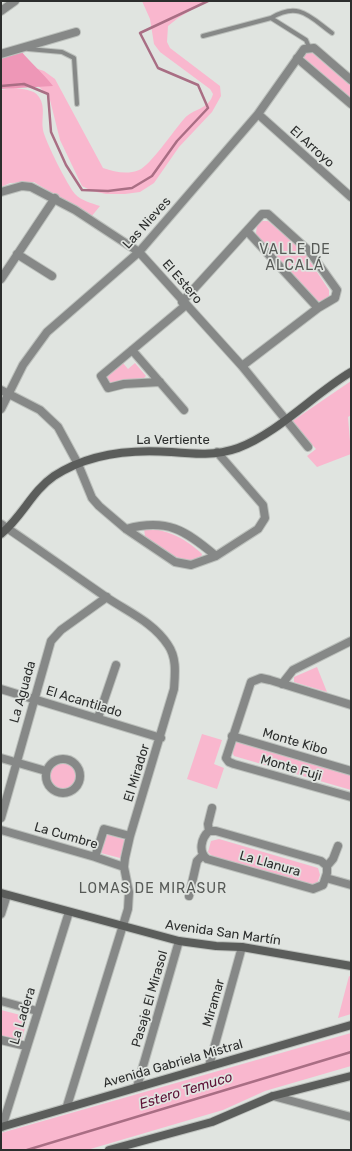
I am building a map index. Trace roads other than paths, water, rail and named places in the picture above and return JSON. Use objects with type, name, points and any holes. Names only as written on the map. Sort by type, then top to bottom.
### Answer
[{"type":"street","points":[[1,11],[15,1]]},
{"type":"street","points":[[1,54],[76,32]]},
{"type":"street","points":[[309,47],[314,48],[351,80]]},
{"type":"street","name":"Las Nieves","points":[[1,410],[22,365],[47,332],[139,252],[258,114],[297,58],[304,49],[309,47]]},
{"type":"street","points":[[297,58],[351,104]]},
{"type":"street","name":"El Arroyo","points":[[258,114],[351,197]]},
{"type":"street","name":"El Estero","points":[[1,192],[22,186],[31,187],[55,198],[139,252],[184,304],[242,366],[308,447]]},
{"type":"street","points":[[1,279],[55,198]]},
{"type":"street","points":[[160,382],[124,384],[108,388],[101,376],[184,304],[247,231],[265,213],[309,251],[337,290],[335,298],[318,308],[242,366]]},
{"type":"street","points":[[247,231],[318,308]]},
{"type":"street","points":[[17,254],[52,276]]},
{"type":"street","points":[[132,350],[184,410]]},
{"type":"street","name":"La Vertiente","points":[[3,529],[46,482],[61,472],[78,464],[97,457],[122,452],[197,454],[217,452],[246,445],[351,372]]},
{"type":"street","points":[[1,390],[40,410],[58,427],[78,464],[92,498],[99,506],[126,529],[180,564],[197,564],[216,556],[258,529],[263,522],[265,513],[262,504],[217,452]]},
{"type":"street","points":[[126,529],[144,524],[169,526],[193,537],[216,556]]},
{"type":"street","name":"El Mirador","points":[[3,529],[107,598],[149,623],[169,646],[174,658],[174,689],[161,738],[130,836],[124,867],[129,884],[129,900],[123,927],[67,1106]]},
{"type":"street","name":"La Aguada","points":[[1,818],[48,647],[54,637],[107,598]]},
{"type":"street","points":[[282,684],[292,670],[351,641]]},
{"type":"street","points":[[98,718],[116,665]]},
{"type":"street","points":[[232,736],[251,682],[261,678],[351,705]]},
{"type":"street","name":"El Acantilado","points":[[1,689],[161,738]]},
{"type":"street","name":"Monte Fuji","points":[[232,736],[226,758],[229,762],[351,798]]},
{"type":"street","name":"Monte Kibo","points":[[232,736],[351,771]]},
{"type":"street","points":[[1,758],[46,771]]},
{"type":"street","points":[[59,759],[71,761],[79,769],[79,781],[77,787],[66,793],[55,792],[47,783],[46,771],[49,766],[59,759]]},
{"type":"street","points":[[189,896],[197,861],[203,855],[201,848],[205,835],[209,831],[208,824],[212,808]]},
{"type":"street","points":[[95,857],[104,829],[130,836]]},
{"type":"street","name":"La Cumbre","points":[[1,830],[95,857],[124,867]]},
{"type":"street","name":"La Llanura","points":[[209,831],[216,831],[321,861],[327,866]]},
{"type":"street","points":[[338,846],[333,859],[327,866],[326,878],[351,885]]},
{"type":"street","name":"La Llanura","points":[[203,855],[208,859],[312,889],[323,885],[326,878]]},
{"type":"street","points":[[1,914],[4,894]]},
{"type":"street","name":"Avenida San Martín","points":[[4,894],[179,941],[216,946],[242,947],[351,966]]},
{"type":"street","name":"La Ladera","points":[[1,1127],[69,912]]},
{"type":"street","name":"Pasaje El Mirasol","points":[[137,1087],[179,941]]},
{"type":"street","name":"Miramar","points":[[209,1066],[242,947]]},
{"type":"street","points":[[1,1001],[37,1011]]},
{"type":"street","name":"Avenida Gabriela Mistral","points":[[1,1127],[67,1106],[351,1025]]},
{"type":"street","points":[[1,1040],[26,1046]]},
{"type":"street","points":[[109,1150],[212,1122],[273,1096],[351,1076]]},
{"type":"street","points":[[273,1096],[351,1117]]},
{"type":"lane","points":[[203,36],[271,18],[280,13],[294,10],[302,11],[332,33]]},
{"type":"lane","points":[[271,18],[306,40],[309,47]]},
{"type":"lane","points":[[23,48],[62,52],[74,58],[77,104]]},
{"type":"waterway","points":[[1,86],[24,84],[48,94],[51,132],[66,165],[82,190],[108,191],[132,188],[152,176],[177,141],[208,108],[198,85],[158,68],[140,33],[208,1]]},
{"type":"waterway","name":"Estero Temuco","points":[[27,1150],[351,1052]]},
{"type":"district","name":"VALLE DE ALCALÁ","points":[[295,258]]},
{"type":"district","name":"LOMAS DE MIRASUR","points":[[153,889]]}]
